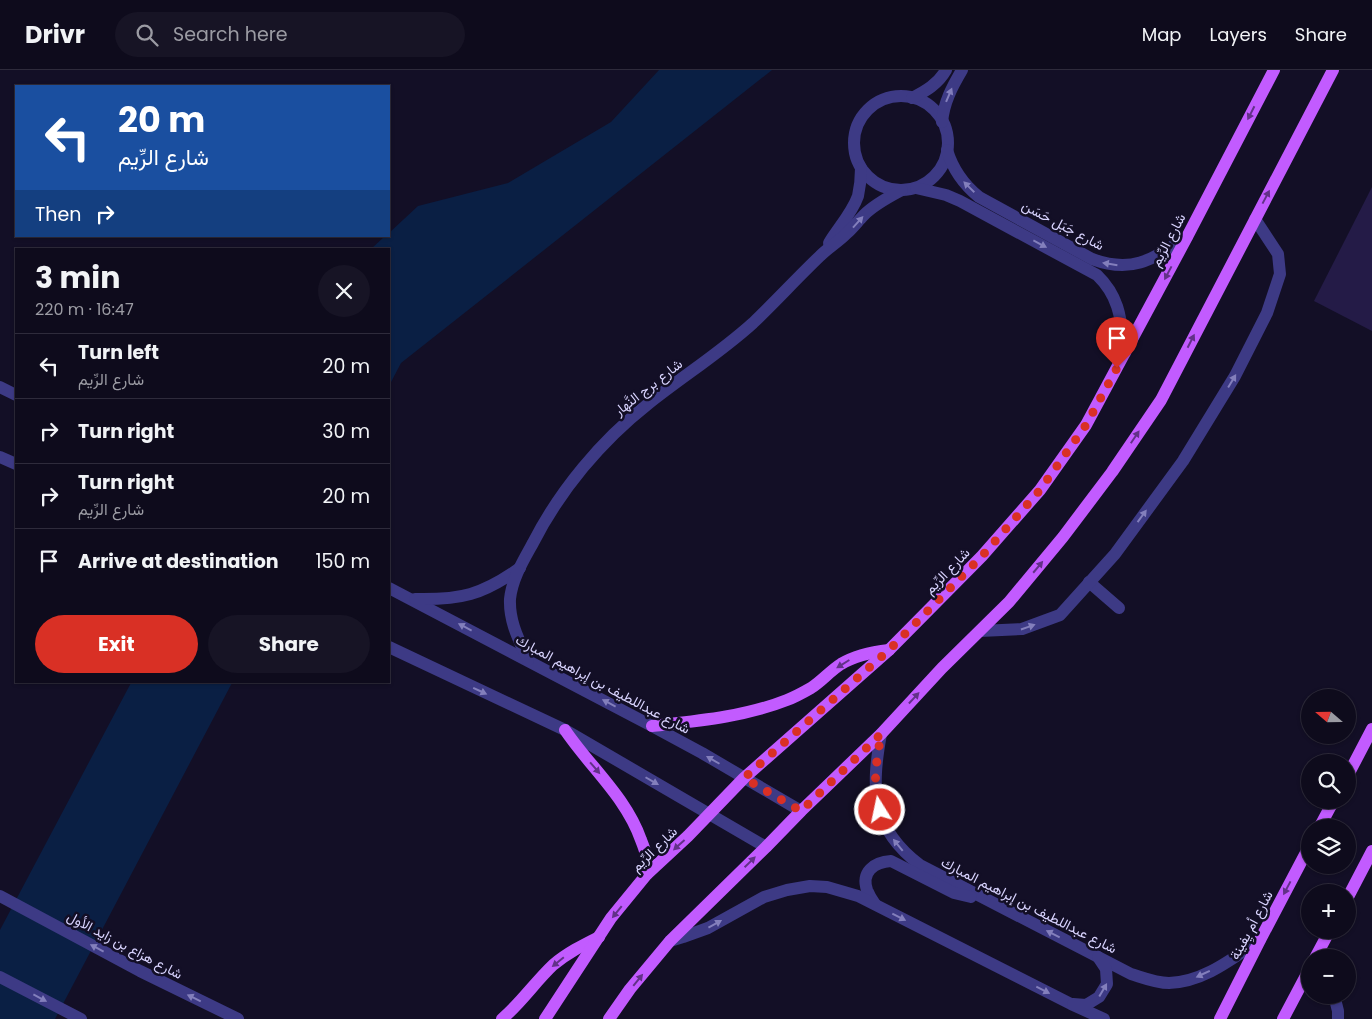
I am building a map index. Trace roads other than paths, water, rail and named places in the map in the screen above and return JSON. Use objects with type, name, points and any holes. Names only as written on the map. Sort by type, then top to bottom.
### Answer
[{"type":"main road","name":"شارع الرِّيم","points":[[545,1019],[611,918],[647,874],[688,836],[744,778],[889,650],[982,556],[1040,490],[1086,425],[1274,70]]},
{"type":"main road","points":[[609,1019],[630,989],[670,941],[881,734],[942,668],[1009,602],[1063,537],[1112,472],[1161,400],[1333,70]]},
{"type":"main road","points":[[652,726],[689,722],[756,710],[788,700],[811,688],[841,664],[856,656],[889,650]]},
{"type":"main road","points":[[1356,760],[1372,729]]},
{"type":"main road","points":[[565,730],[582,754],[617,795],[628,812],[638,831],[646,853],[647,874]]},
{"type":"main road","points":[[1355,884],[1372,851]]},
{"type":"main road","name":"شارع أم يِفينة","points":[[1220,1019],[1301,862]]},
{"type":"main road","points":[[502,1019],[511,1012],[554,964],[575,949],[599,937]]},
{"type":"main road","points":[[1283,1019],[1301,985]]},
{"type":"street","points":[[912,98],[930,89],[938,82],[946,70]]},
{"type":"street","points":[[942,122],[943,111],[949,92],[962,70]]},
{"type":"street","points":[[898,96],[912,98],[924,103],[934,111],[942,122],[948,142],[944,162],[938,172],[916,188],[890,190],[879,185],[868,178],[855,156],[856,128],[863,116],[873,106],[885,99],[898,96]]},
{"type":"street","name":"شارع جَبَل حَسَن","points":[[947,150],[951,164],[968,188],[1021,227],[1097,275],[1105,283],[1117,302],[1125,353]]},
{"type":"street","name":"شارع برج النَّهار","points":[[822,254],[858,196],[861,168]]},
{"type":"street","name":"شارع جَبَل حَسَن","points":[[916,188],[946,195],[1104,264],[1129,266],[1141,263],[1159,255],[1187,237]]},
{"type":"street","name":"شارع برج النَّهار","points":[[528,660],[514,630],[511,614],[510,598],[514,582],[539,530],[561,495],[587,462],[647,404],[709,360],[736,338],[876,204],[902,190]]},
{"type":"street","points":[[980,631],[1022,629],[1060,615],[1115,554],[1183,461],[1235,376],[1267,313],[1280,274],[1278,254],[1255,218]]},
{"type":"street","points":[[0,387],[15,394]]},
{"type":"street","points":[[0,457],[15,464]]},
{"type":"street","name":"شارع برج النَّهار","points":[[411,599],[435,600],[458,598],[480,592],[520,568]]},
{"type":"street","points":[[1089,582],[1119,608]]},
{"type":"street","name":"شارع عبداللطيف بن إبراهيم المبارك","points":[[390,588],[652,726],[801,811]]},
{"type":"street","points":[[390,647],[565,730],[766,847]]},
{"type":"street","name":"شارع عبداللطيف بن إبراهيم المبارك","points":[[881,734],[875,785],[880,810],[885,826],[894,842],[906,855],[920,865],[1131,974],[1150,980],[1170,983],[1196,978],[1221,966],[1260,940]]},
{"type":"street","points":[[875,905],[867,892],[865,882],[867,873],[881,861],[891,861],[899,864],[954,893],[972,897],[981,896]]},
{"type":"street","points":[[670,941],[708,928],[764,897],[810,886],[828,887],[851,894],[875,905],[1104,1019]]},
{"type":"street","name":"شارع هزاع بن زايد الأول","points":[[0,896],[140,971],[238,1019]]},
{"type":"street","points":[[1071,1004],[1086,1005],[1099,997],[1107,984],[1106,969],[1097,956]]},
{"type":"street","points":[[0,977],[81,1019]]},
{"type":"street","points":[[1336,1004],[1338,1019]]},
{"type":"water","points":[[659,70],[772,70],[401,363],[390,384],[390,248],[372,248],[384,237],[390,237],[390,232],[418,206],[508,183],[611,122]]},
{"type":"water","points":[[131,683],[232,683],[55,1019],[0,1019],[0,930]]}]
